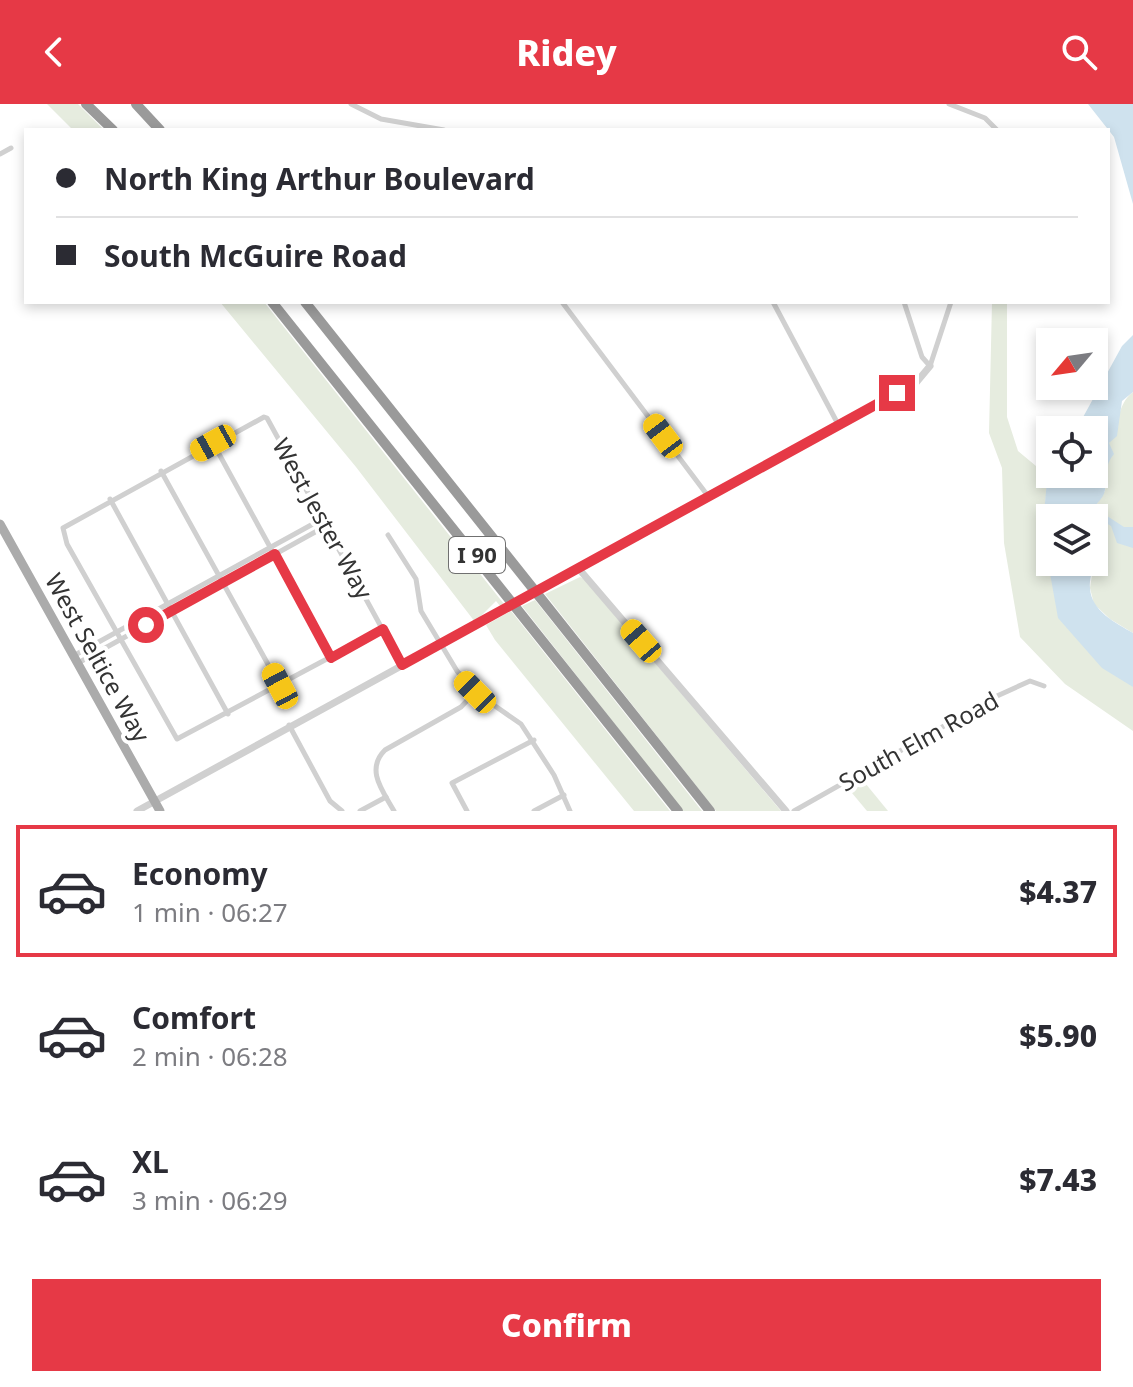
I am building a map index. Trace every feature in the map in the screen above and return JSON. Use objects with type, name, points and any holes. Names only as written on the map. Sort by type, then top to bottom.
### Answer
[{"type":"highway","points":[[86,104],[111,128]]},
{"type":"highway","points":[[136,104],[158,128]]},
{"type":"highway","name":"I 90","points":[[274,304],[424,487],[678,811]]},
{"type":"highway","name":"I 90","points":[[307,304],[710,811]]},
{"type":"main road","name":"West Seltice Way","points":[[0,524],[160,811]]},
{"type":"street","points":[[351,104],[381,119],[426,128]]},
{"type":"street","points":[[949,104],[985,118],[995,128]]},
{"type":"street","points":[[0,154],[11,148]]},
{"type":"street","points":[[564,304],[708,496]]},
{"type":"street","points":[[774,304],[839,426]]},
{"type":"street","points":[[905,304],[922,357],[930,366]]},
{"type":"street","points":[[137,811],[915,384],[930,366],[950,304]]},
{"type":"street","name":"West Jester Way","points":[[213,443],[264,417],[402,665]]},
{"type":"street","points":[[331,658],[213,443],[63,528],[67,544],[174,737],[179,740],[280,686],[331,658],[383,629]]},
{"type":"street","points":[[161,471],[280,686]]},
{"type":"street","points":[[110,499],[228,714]]},
{"type":"street","points":[[75,660],[224,582],[322,519]]},
{"type":"street","points":[[75,660],[116,632],[168,603],[326,526]]},
{"type":"street","points":[[388,535],[416,579],[420,590],[419,607],[459,674],[475,692],[510,714],[534,740],[570,811]]},
{"type":"street","points":[[579,569],[786,811]]},
{"type":"street","name":"South Elm Road","points":[[794,811],[997,696],[1030,681],[1044,686]]},
{"type":"street","points":[[394,811],[375,773],[382,754],[461,707],[475,692]]},
{"type":"street","points":[[289,725],[330,801],[342,811]]},
{"type":"street","points":[[467,811],[452,783],[534,740]]},
{"type":"street","points":[[534,811],[564,795]]},
{"type":"street","points":[[360,811],[386,797]]},
{"type":"shaded area","points":[[47,104],[78,104],[102,128],[71,128]]},
{"type":"shaded area","points":[[222,304],[266,304],[504,604],[500,606],[496,601],[475,622],[356,467]]},
{"type":"shaded area","points":[[992,304],[1007,304],[1007,417],[1018,451],[1036,466],[1036,488],[1047,488],[1045,504],[1036,504],[1036,576],[1055,576],[1133,687],[1133,731],[1065,684],[1020,637],[1004,543],[1002,468],[989,433]]},
{"type":"shaded area","points":[[1133,392],[1133,633],[1110,619],[1094,604],[1090,588],[1092,576],[1108,576],[1108,504],[1097,504],[1108,488],[1109,443],[1127,398]]},
{"type":"shaded area","points":[[580,577],[781,811],[716,811],[545,594]]},
{"type":"shaded area","points":[[535,600],[702,811],[683,811],[522,606]]},
{"type":"shaded area","points":[[511,611],[670,811],[634,811],[495,640],[486,625]]},
{"type":"shaded area","points":[[861,778],[888,811],[867,811],[847,787]]},
{"type":"water","points":[[1088,104],[1133,104],[1133,204],[1114,137],[1110,128]]},
{"type":"water","points":[[1133,335],[1133,392],[1122,401],[1117,436],[1109,443],[1114,454],[1108,466],[1108,416],[1084,416],[1092,400],[1108,400],[1108,372],[1122,346]]},
{"type":"water","points":[[1046,488],[1105,488],[1097,504],[1045,504]]},
{"type":"water","points":[[1108,517],[1124,527],[1133,527],[1133,548],[1117,543]]},
{"type":"water","points":[[1050,576],[1091,576],[1091,596],[1100,610],[1133,633],[1133,687],[1102,668],[1058,618]]},
{"type":"route","points":[[146,625],[275,554],[331,658],[383,629],[402,665],[897,393]]}]
